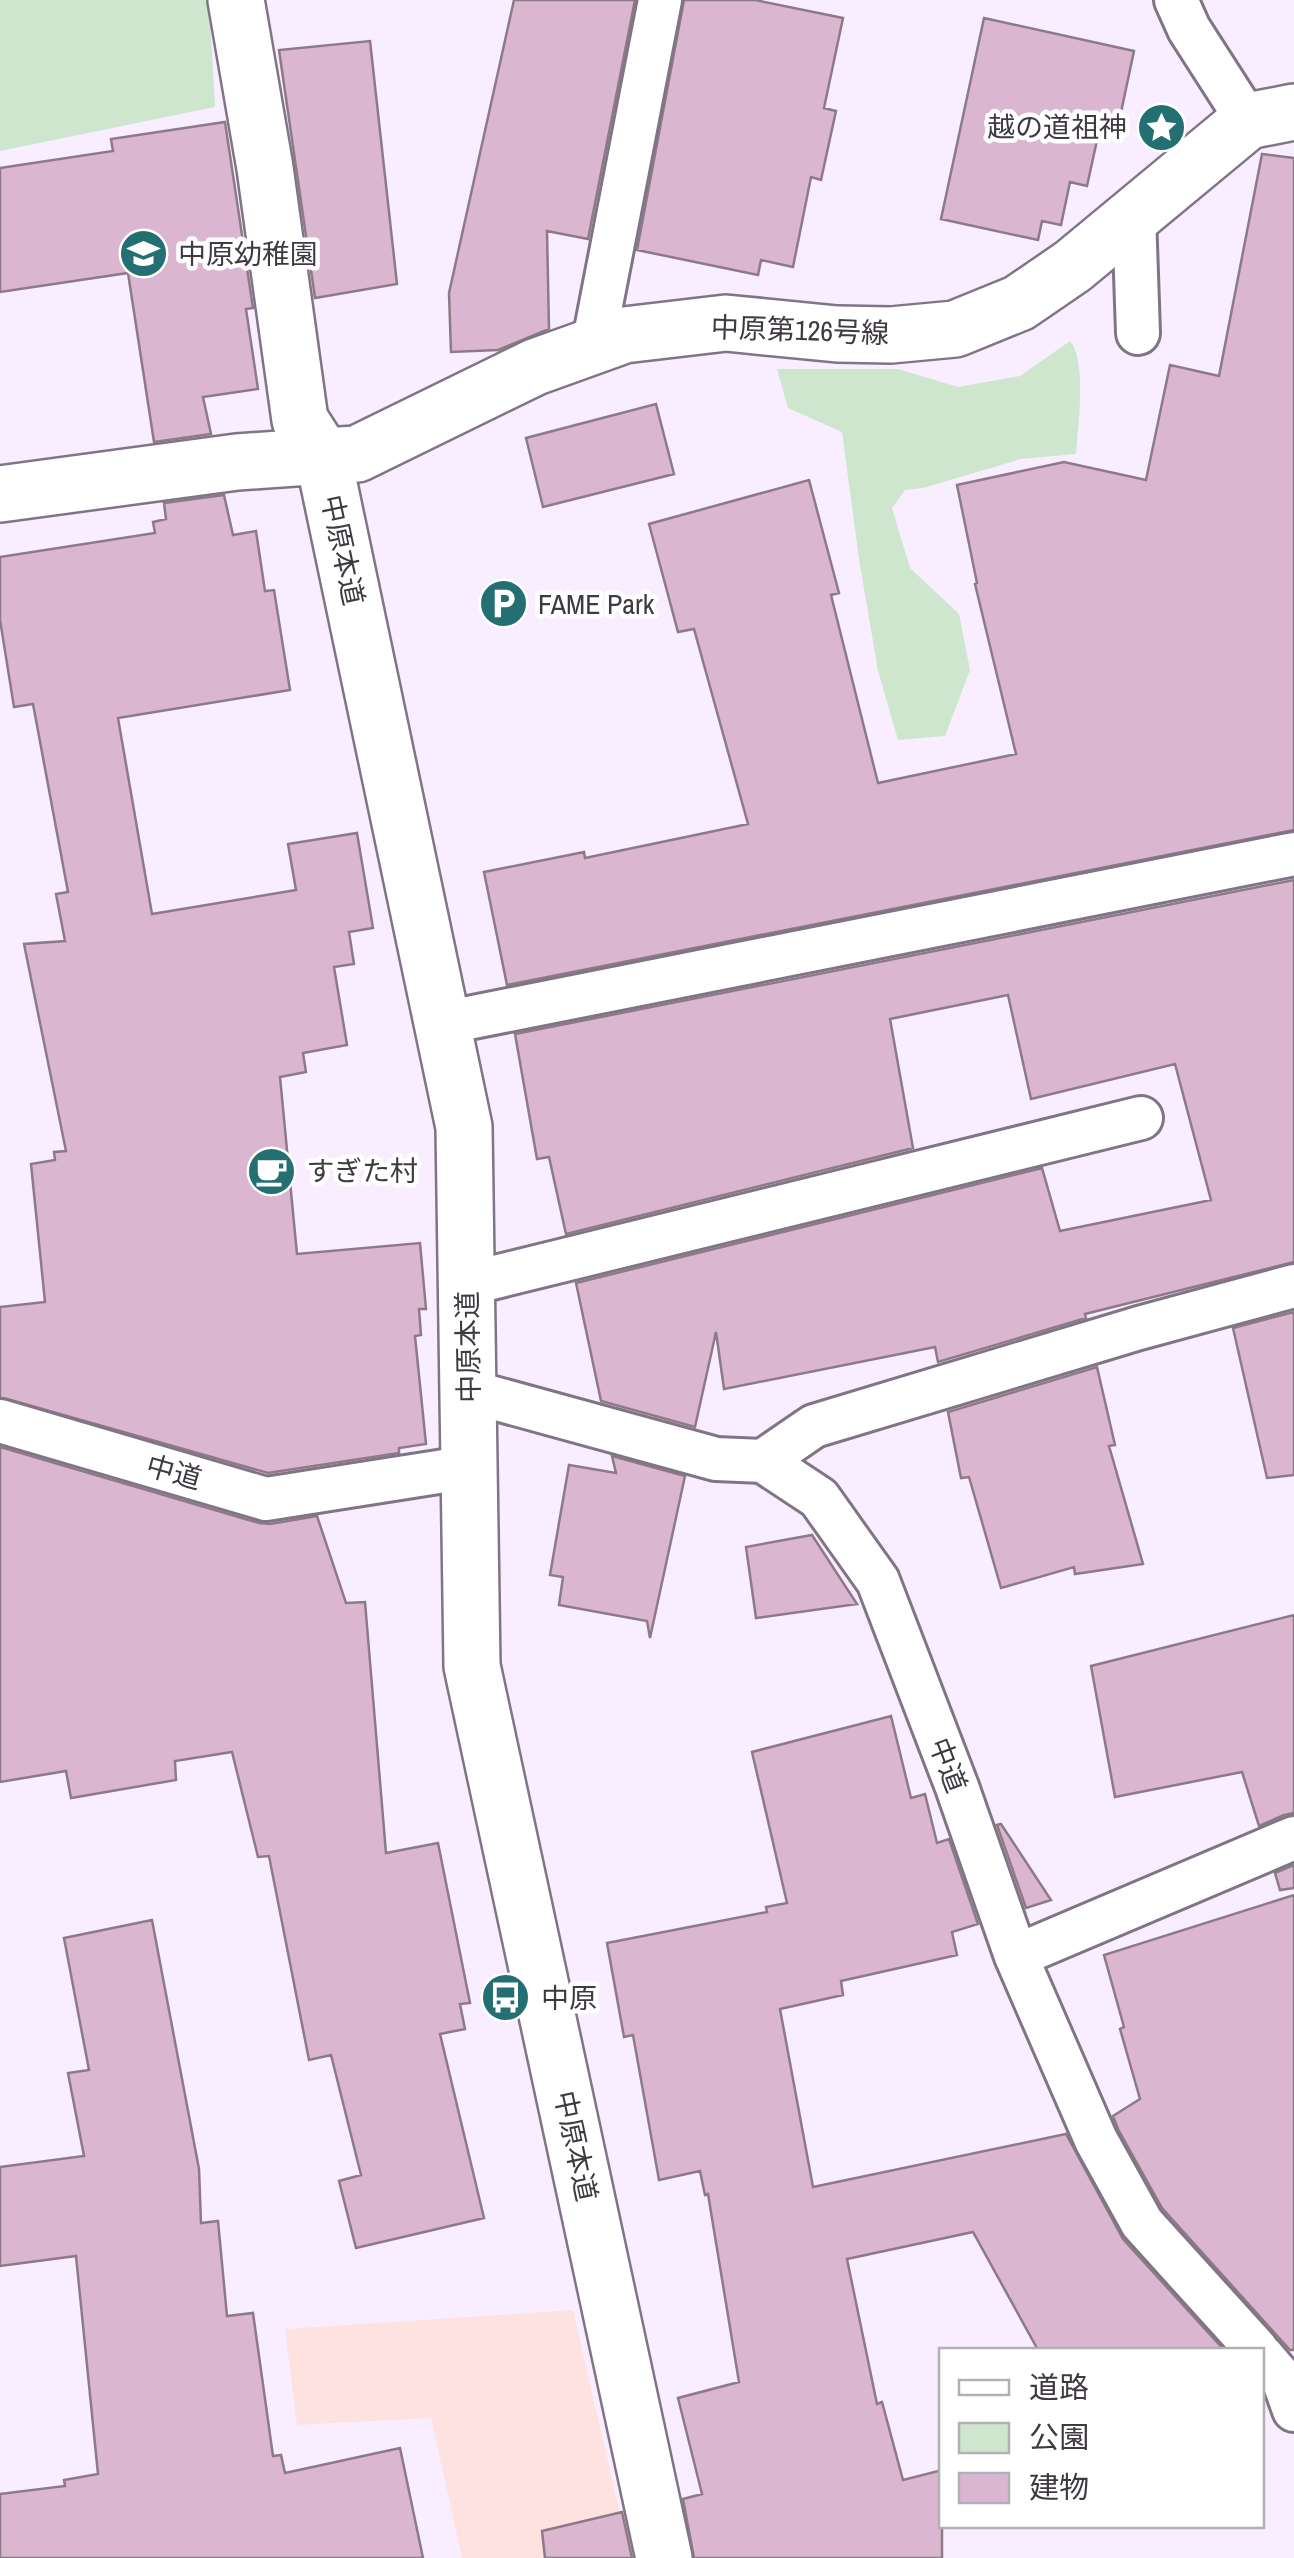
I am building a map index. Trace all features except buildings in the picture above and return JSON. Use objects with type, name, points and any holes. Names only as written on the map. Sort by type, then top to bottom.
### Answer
[{"type":"street","points":[[236,0],[265,168],[300,420],[323,456]]},
{"type":"street","name":"中原第126号線","points":[[323,456],[357,454],[536,367],[624,335],[726,323],[837,334],[955,329],[1019,302],[1073,266],[1134,215],[1271,116]]},
{"type":"street","name":"中原本道","points":[[0,494],[237,462],[323,456],[464,1126],[472,1666],[664,2558]]},
{"type":"lane","points":[[593,346],[660,0]]},
{"type":"lane","points":[[1176,0],[1189,29],[1271,116]]},
{"type":"lane","points":[[1134,215],[1138,334]]},
{"type":"lane","points":[[443,1023],[1294,854]]},
{"type":"lane","points":[[467,1284],[1141,1118]]},
{"type":"lane","points":[[763,1461],[814,1426],[1139,1328],[1294,1286]]},
{"type":"lane","name":"中道","points":[[468,1390],[716,1459],[763,1461],[820,1498],[878,1581],[1016,1956],[1096,2140],[1142,2223],[1254,2348]]},
{"type":"lane","name":"中道","points":[[0,1421],[266,1499],[470,1467]]},
{"type":"lane","points":[[1016,1956],[1294,1838]]},
{"type":"lane","name":"中道","points":[[1264,2359],[1284,2382],[1294,2410]]},
{"type":"shaded area","points":[[573,2310],[630,2558],[462,2558],[431,2418],[297,2425],[285,2329]]},
{"type":"green space","points":[[0,0],[209,0],[215,107],[0,151]]},
{"type":"green space","points":[[1070,341],[1080,378],[1076,454],[1021,459],[905,490],[892,508],[910,568],[959,614],[970,670],[945,736],[898,740],[878,671],[842,432],[788,408],[777,369],[898,369],[958,387],[1020,376]]},
{"type":"place","name":"越の道祖神","points":[[1162,127]]},
{"type":"place","name":"中原幼稚園","points":[[143,254]]},
{"type":"place","name":"FAME Park","points":[[503,604]]},
{"type":"place","name":"すぎた村","points":[[271,1171]]},
{"type":"place","name":"中原","points":[[506,1998]]}]
